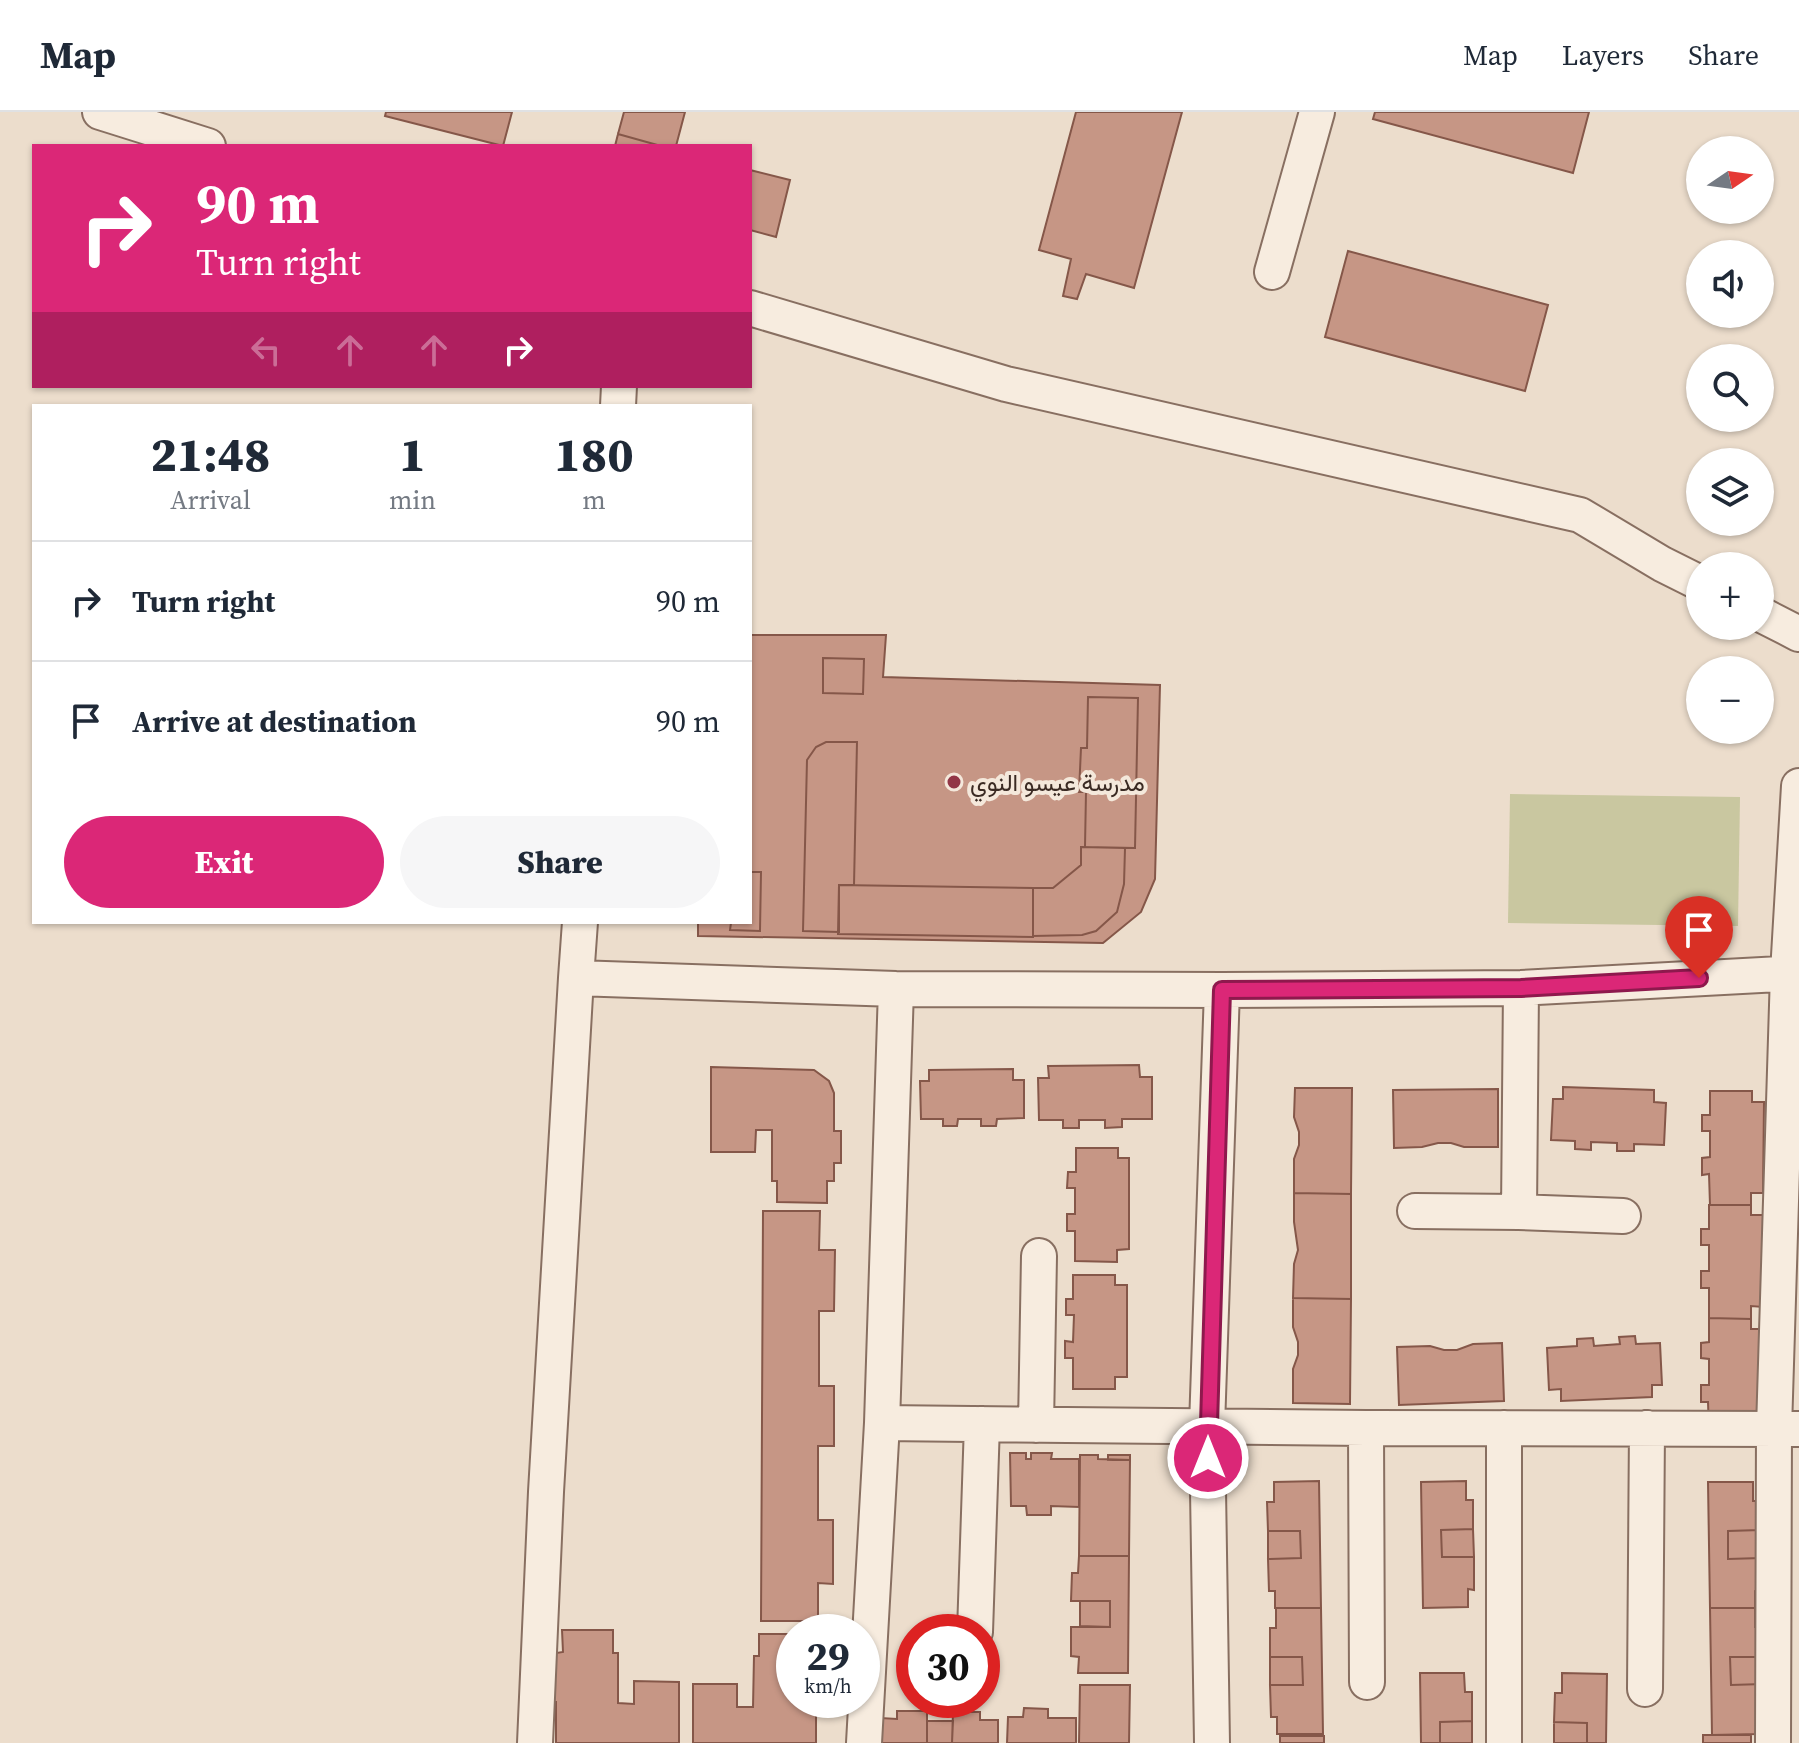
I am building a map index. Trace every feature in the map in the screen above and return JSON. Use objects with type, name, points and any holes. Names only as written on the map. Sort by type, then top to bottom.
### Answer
[{"type":"street","points":[[100,112],[202,144]]},
{"type":"street","points":[[1272,272],[1317,112]]},
{"type":"street","points":[[752,309],[1006,384],[1580,515],[1686,575]]},
{"type":"street","points":[[1774,621],[1799,634]]},
{"type":"street","points":[[1773,1743],[1787,1429],[1793,973],[1799,786]]},
{"type":"street","points":[[535,1743],[547,1477],[580,924]]},
{"type":"street","points":[[576,978],[896,989],[1222,990],[1521,988],[1793,973]]},
{"type":"street","points":[[1519,1212],[1521,988]]},
{"type":"street","points":[[864,1743],[882,1423],[896,989]]},
{"type":"street","points":[[1212,1743],[1207,1426],[1222,990]]},
{"type":"street","points":[[1415,1211],[1623,1216]]},
{"type":"street","points":[[1036,1425],[1039,1256]]},
{"type":"street","points":[[882,1423],[1787,1429]]},
{"type":"street","points":[[976,1614],[982,1424]]},
{"type":"street","points":[[1366,1428],[1367,1682]]},
{"type":"street","points":[[1504,1428],[1504,1743]]},
{"type":"street","points":[[1645,1689],[1647,1428]]},
{"type":"shaded area","points":[[1510,794],[1740,797],[1738,926],[1508,923]]},
{"type":"building","points":[[386,112],[512,112],[504,144],[385,116]]},
{"type":"building","points":[[624,112],[685,112],[677,144],[654,144],[618,134]]},
{"type":"building","points":[[1076,112],[1182,112],[1134,288],[1086,274],[1077,299],[1063,296],[1071,259],[1039,250]]},
{"type":"building","points":[[1375,112],[1589,112],[1573,173],[1373,119]]},
{"type":"building","points":[[618,134],[654,144],[616,144]]},
{"type":"building","points":[[752,170],[790,180],[776,237],[752,231]]},
{"type":"building","points":[[1348,251],[1548,305],[1525,391],[1325,337]]},
{"type":"building","name":"مدرسة عيسو النوي","points":[[752,635],[886,635],[883,677],[1160,685],[1155,879],[1141,912],[1103,943],[698,936],[698,924],[752,924]]},
{"type":"building","points":[[823,658],[864,659],[863,694],[823,693]]},
{"type":"building","points":[[1088,697],[1138,698],[1135,848],[1085,847],[1086,792],[1079,792],[1081,748],[1087,748]]},
{"type":"building","points":[[826,742],[857,742],[854,885],[839,885],[839,932],[803,931],[807,760],[816,747]]},
{"type":"building","points":[[1081,847],[1125,848],[1124,884],[1117,912],[1096,931],[1082,935],[1033,936],[1033,888],[1053,888],[1081,865]]},
{"type":"building","points":[[752,872],[761,872],[760,931],[730,930],[731,924],[752,924]]},
{"type":"building","points":[[839,885],[1033,888],[1033,937],[838,934]]},
{"type":"building","points":[[1139,1065],[1140,1077],[1152,1077],[1152,1119],[1122,1119],[1122,1127],[1105,1128],[1105,1120],[1079,1120],[1079,1128],[1063,1128],[1063,1120],[1039,1120],[1038,1078],[1049,1078],[1048,1066]]},
{"type":"building","points":[[711,1067],[814,1070],[829,1081],[834,1093],[834,1131],[841,1131],[841,1163],[834,1163],[834,1181],[827,1181],[827,1203],[777,1202],[777,1181],[772,1181],[772,1130],[756,1130],[755,1152],[711,1152]]},
{"type":"building","points":[[1013,1069],[1013,1080],[1024,1080],[1024,1118],[997,1119],[996,1126],[981,1126],[981,1119],[958,1119],[957,1126],[943,1126],[943,1119],[921,1119],[920,1081],[929,1081],[929,1070]]},
{"type":"building","points":[[1563,1087],[1654,1090],[1654,1102],[1666,1103],[1664,1145],[1634,1144],[1634,1151],[1617,1151],[1617,1143],[1591,1142],[1591,1150],[1575,1149],[1575,1141],[1551,1140],[1553,1099],[1563,1099]]},
{"type":"building","points":[[1295,1088],[1352,1088],[1351,1194],[1294,1193],[1294,1159],[1299,1145],[1294,1117]]},
{"type":"building","points":[[1498,1089],[1498,1147],[1438,1143],[1394,1148],[1393,1090]]},
{"type":"building","points":[[1710,1091],[1752,1091],[1752,1102],[1764,1102],[1763,1193],[1751,1193],[1751,1205],[1710,1205],[1709,1174],[1702,1175],[1702,1158],[1710,1157],[1710,1131],[1702,1131],[1702,1115],[1710,1115]]},
{"type":"building","points":[[1076,1148],[1118,1148],[1118,1158],[1129,1158],[1129,1249],[1117,1250],[1117,1262],[1075,1261],[1075,1231],[1067,1231],[1067,1214],[1075,1214],[1075,1188],[1067,1188],[1068,1172],[1076,1172]]},
{"type":"building","points":[[1294,1193],[1351,1194],[1351,1299],[1293,1298],[1294,1264],[1298,1250]]},
{"type":"building","points":[[1709,1205],[1751,1205],[1751,1215],[1763,1215],[1763,1307],[1751,1306],[1751,1319],[1709,1318],[1709,1288],[1701,1288],[1701,1271],[1709,1271],[1709,1245],[1701,1245],[1701,1229],[1709,1229]]},
{"type":"building","points":[[763,1211],[820,1211],[819,1250],[835,1250],[834,1311],[819,1311],[819,1386],[834,1386],[834,1446],[818,1446],[818,1520],[833,1520],[833,1584],[818,1583],[818,1614],[776,1614],[776,1621],[761,1621]]},
{"type":"building","points":[[1073,1275],[1115,1275],[1115,1285],[1127,1285],[1127,1377],[1115,1377],[1115,1389],[1073,1389],[1073,1358],[1065,1358],[1065,1341],[1073,1342],[1074,1315],[1066,1315],[1066,1299],[1073,1299]]},
{"type":"building","points":[[1293,1298],[1351,1299],[1350,1404],[1293,1403],[1293,1369],[1298,1342],[1293,1327]]},
{"type":"building","points":[[1709,1318],[1751,1319],[1751,1329],[1763,1329],[1762,1421],[1709,1432],[1708,1402],[1701,1402],[1701,1385],[1709,1385],[1709,1359],[1701,1358],[1701,1343],[1709,1342]]},
{"type":"building","points":[[1635,1336],[1636,1344],[1660,1343],[1662,1385],[1652,1385],[1652,1397],[1561,1401],[1561,1389],[1549,1390],[1547,1348],[1577,1346],[1577,1339],[1593,1338],[1594,1346],[1620,1344],[1619,1337]]},
{"type":"building","points":[[1502,1343],[1504,1401],[1399,1405],[1397,1347],[1430,1346],[1457,1350],[1473,1344]]},
{"type":"building","points":[[1010,1453],[1026,1453],[1026,1459],[1031,1459],[1031,1453],[1052,1453],[1051,1459],[1079,1459],[1079,1507],[1051,1506],[1051,1515],[1027,1515],[1026,1506],[1011,1506]]},
{"type":"building","points":[[1080,1455],[1130,1460],[1129,1556],[1079,1556]]},
{"type":"building","points":[[1108,1455],[1130,1455],[1130,1460],[1108,1460]]},
{"type":"building","points":[[1319,1481],[1321,1608],[1275,1608],[1275,1591],[1269,1591],[1268,1559],[1301,1558],[1300,1531],[1268,1531],[1267,1502],[1274,1502],[1274,1482]]},
{"type":"building","points":[[1466,1481],[1466,1500],[1473,1500],[1473,1529],[1441,1530],[1442,1557],[1474,1557],[1474,1590],[1468,1589],[1468,1607],[1423,1608],[1421,1482]]},
{"type":"building","points":[[1708,1482],[1753,1482],[1753,1501],[1760,1501],[1760,1530],[1728,1531],[1728,1559],[1761,1558],[1761,1590],[1755,1591],[1755,1608],[1710,1608]]},
{"type":"building","points":[[1473,1529],[1474,1557],[1442,1557],[1441,1530]]},
{"type":"building","points":[[1760,1530],[1761,1558],[1728,1559],[1728,1531]]},
{"type":"building","points":[[1268,1531],[1300,1531],[1301,1558],[1268,1559]]},
{"type":"building","points":[[1079,1556],[1129,1556],[1128,1673],[1078,1673],[1079,1657],[1071,1656],[1071,1627],[1110,1627],[1110,1601],[1071,1601],[1072,1573],[1078,1573]]},
{"type":"building","points":[[1080,1601],[1110,1601],[1110,1627],[1080,1626]]},
{"type":"building","points":[[1276,1608],[1321,1608],[1323,1734],[1277,1734],[1277,1717],[1271,1717],[1270,1685],[1303,1685],[1302,1657],[1270,1657],[1270,1628],[1276,1628]]},
{"type":"building","points":[[1710,1608],[1755,1608],[1755,1627],[1762,1627],[1762,1657],[1730,1657],[1731,1685],[1763,1684],[1758,1734],[1712,1735]]},
{"type":"building","points":[[562,1630],[613,1630],[613,1653],[618,1653],[618,1703],[634,1704],[634,1681],[679,1682],[679,1743],[556,1743],[556,1702],[549,1702],[549,1670],[556,1670],[556,1653],[563,1652]]},
{"type":"building","points":[[759,1634],[776,1634],[776,1718],[816,1718],[816,1743],[693,1743],[693,1684],[737,1684],[737,1707],[753,1707],[754,1656],[759,1656]]},
{"type":"building","points":[[1270,1657],[1302,1657],[1303,1685],[1270,1685]]},
{"type":"building","points":[[1730,1657],[1762,1657],[1763,1684],[1731,1685]]},
{"type":"building","points":[[1420,1673],[1464,1673],[1465,1692],[1472,1692],[1472,1721],[1440,1722],[1440,1743],[1421,1743]]},
{"type":"building","points":[[1562,1673],[1607,1674],[1606,1743],[1587,1743],[1587,1723],[1554,1722],[1555,1693],[1562,1693]]},
{"type":"building","points":[[1080,1685],[1130,1685],[1129,1743],[1079,1743]]},
{"type":"building","points":[[1024,1708],[1048,1709],[1048,1718],[1076,1718],[1076,1743],[1007,1743],[1008,1717],[1023,1717]]},
{"type":"building","points":[[881,1718],[927,1718],[927,1743],[881,1743]]},
{"type":"building","points":[[953,1718],[998,1720],[998,1743],[952,1743]]},
{"type":"building","points":[[927,1721],[953,1721],[952,1743],[927,1743]]},
{"type":"building","points":[[1472,1721],[1472,1743],[1440,1743],[1440,1722]]},
{"type":"building","points":[[1554,1722],[1587,1723],[1587,1743],[1554,1743]]},
{"type":"building","points":[[1703,1735],[1751,1735],[1751,1743],[1703,1743]]},
{"type":"building","points":[[1280,1736],[1324,1736],[1324,1743],[1280,1743]]},
{"type":"place","name":"مدرسة عيسو النوي","points":[[954,782]]},
{"type":"route","points":[[1208,1458],[1222,990],[1521,988],[1699,978]]}]
